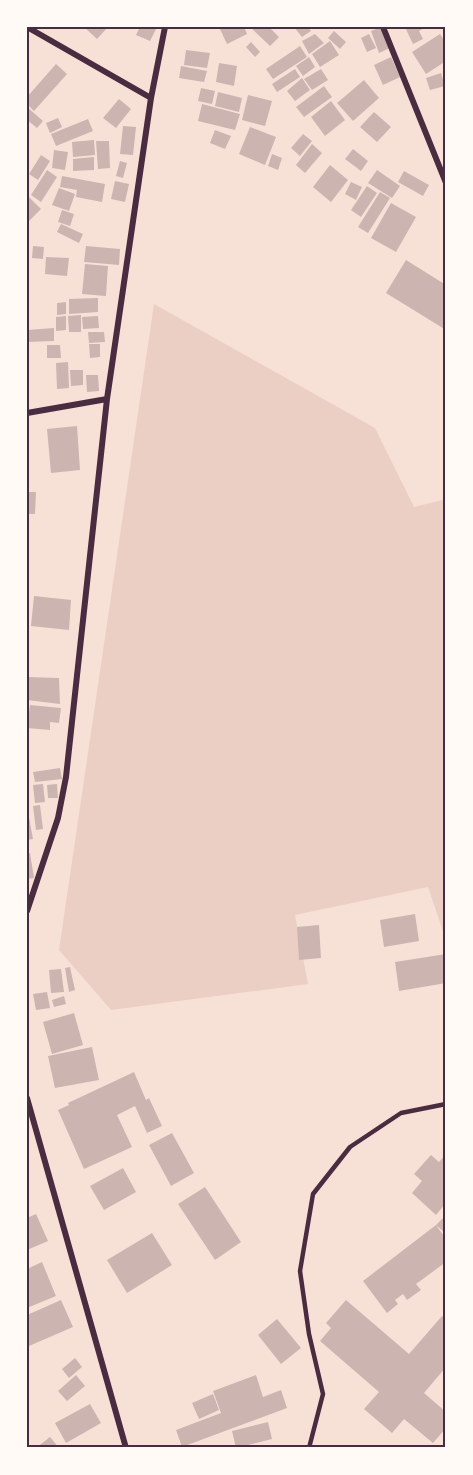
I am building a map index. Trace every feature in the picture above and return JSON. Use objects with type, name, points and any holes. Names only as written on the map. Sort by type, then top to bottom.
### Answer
[{"type":"street","points":[[27,27],[151,98]]},
{"type":"street","points":[[27,911],[58,818],[66,777],[108,399],[151,98],[165,27]]},
{"type":"street","points":[[383,27],[446,183]]},
{"type":"street","points":[[27,413],[108,399]]},
{"type":"street","points":[[27,1098],[126,1448]]},
{"type":"lane","points":[[309,1448],[323,1394],[309,1334],[300,1271],[313,1194],[350,1147],[401,1113],[446,1104]]},
{"type":"shaded area","points":[[154,304],[375,428],[414,507],[446,499],[446,940],[428,887],[295,915],[308,984],[111,1010],[59,950]]},
{"type":"building","points":[[84,27],[108,27],[97,39]]},
{"type":"building","points":[[140,27],[157,27],[150,41],[136,35]]},
{"type":"building","points":[[219,27],[244,27],[247,34],[227,44]]},
{"type":"building","points":[[250,27],[269,27],[279,37],[270,46]]},
{"type":"building","points":[[294,27],[308,27],[311,31],[302,37]]},
{"type":"building","points":[[381,27],[390,48],[379,53],[371,31]]},
{"type":"building","points":[[405,27],[426,27],[419,31],[423,39],[413,44]]},
{"type":"building","points":[[334,31],[346,42],[340,49],[328,38]]},
{"type":"building","points":[[315,34],[324,43],[309,54],[302,41]]},
{"type":"building","points":[[369,34],[376,48],[367,52],[361,38]]},
{"type":"building","points":[[440,34],[446,43],[446,61],[426,74],[412,52]]},
{"type":"building","points":[[330,41],[339,55],[320,67],[312,54]]},
{"type":"building","points":[[251,42],[260,52],[255,57],[246,47]]},
{"type":"building","points":[[300,46],[307,57],[273,79],[266,69]]},
{"type":"building","points":[[186,50],[210,53],[207,68],[184,65]]},
{"type":"building","points":[[309,57],[315,67],[303,76],[296,66]]},
{"type":"building","points":[[391,57],[400,77],[383,85],[374,65]]},
{"type":"building","points":[[219,63],[237,66],[234,86],[216,82]]},
{"type":"building","points":[[56,64],[67,74],[34,111],[27,104],[27,97]]},
{"type":"building","points":[[181,66],[207,71],[204,82],[179,78]]},
{"type":"building","points":[[295,69],[300,77],[277,92],[272,84]]},
{"type":"building","points":[[321,69],[328,80],[312,90],[304,79]]},
{"type":"building","points":[[441,73],[445,86],[430,90],[426,78]]},
{"type":"building","points":[[302,78],[310,90],[295,101],[287,91]]},
{"type":"building","points":[[364,80],[379,98],[353,121],[337,103]]},
{"type":"building","points":[[324,86],[332,97],[304,117],[296,107]]},
{"type":"building","points":[[201,88],[215,91],[212,104],[198,101]]},
{"type":"building","points":[[218,92],[242,98],[239,112],[215,106]]},
{"type":"building","points":[[248,95],[272,101],[265,126],[242,120]]},
{"type":"building","points":[[119,99],[131,109],[116,128],[103,118]]},
{"type":"building","points":[[331,101],[345,120],[325,136],[311,117]]},
{"type":"building","points":[[202,104],[240,114],[235,130],[198,121]]},
{"type":"building","points":[[27,107],[43,121],[37,128],[27,120]]},
{"type":"building","points":[[374,112],[391,127],[377,142],[360,127]]},
{"type":"building","points":[[58,118],[62,127],[50,133],[46,123]]},
{"type":"building","points":[[88,119],[93,131],[56,146],[51,134]]},
{"type":"building","points":[[123,126],[136,127],[133,155],[120,154]]},
{"type":"building","points":[[250,127],[276,137],[265,165],[239,154]]},
{"type":"building","points":[[215,130],[231,136],[225,149],[210,143]]},
{"type":"building","points":[[303,134],[312,141],[300,156],[291,148]]},
{"type":"building","points":[[94,140],[95,155],[73,157],[72,142]]},
{"type":"building","points":[[96,141],[109,141],[110,168],[98,169]]},
{"type":"building","points":[[312,144],[322,153],[305,173],[296,165]]},
{"type":"building","points":[[353,149],[368,161],[361,171],[345,159]]},
{"type":"building","points":[[54,150],[68,152],[65,170],[52,168]]},
{"type":"building","points":[[272,154],[282,158],[278,170],[268,166]]},
{"type":"building","points":[[41,155],[50,161],[38,180],[29,174]]},
{"type":"building","points":[[94,157],[94,170],[73,171],[73,159]]},
{"type":"building","points":[[120,161],[127,163],[123,178],[116,176]]},
{"type":"building","points":[[330,165],[348,180],[331,202],[313,187]]},
{"type":"building","points":[[47,170],[57,177],[41,202],[31,195]]},
{"type":"building","points":[[377,170],[400,186],[392,198],[368,183]]},
{"type":"building","points":[[404,171],[429,185],[423,196],[398,182]]},
{"type":"building","points":[[62,176],[105,184],[102,202],[76,197],[77,190],[60,187]]},
{"type":"building","points":[[115,181],[129,184],[125,202],[111,199]]},
{"type":"building","points":[[351,182],[362,187],[356,200],[345,194]]},
{"type":"building","points":[[367,186],[377,193],[361,217],[351,210]]},
{"type":"building","points":[[59,188],[75,194],[69,211],[52,205]]},
{"type":"building","points":[[380,192],[390,198],[368,233],[358,227]]},
{"type":"building","points":[[27,195],[41,209],[27,223]]},
{"type":"building","points":[[391,203],[416,217],[396,252],[371,238]]},
{"type":"building","points":[[62,210],[74,214],[70,226],[58,222]]},
{"type":"building","points":[[61,224],[83,234],[79,243],[57,232]]},
{"type":"building","points":[[33,246],[44,247],[43,259],[32,258]]},
{"type":"building","points":[[86,246],[120,249],[119,265],[84,262]]},
{"type":"building","points":[[46,257],[69,258],[67,276],[45,274]]},
{"type":"building","points":[[406,260],[446,285],[446,330],[386,293]]},
{"type":"building","points":[[85,264],[108,266],[106,296],[82,294]]},
{"type":"building","points":[[98,298],[98,312],[69,314],[69,299]]},
{"type":"building","points":[[66,302],[66,314],[57,315],[57,303]]},
{"type":"building","points":[[81,315],[81,332],[69,332],[68,316]]},
{"type":"building","points":[[66,316],[66,330],[56,331],[56,317]]},
{"type":"building","points":[[98,316],[99,328],[83,329],[82,317]]},
{"type":"building","points":[[54,328],[54,341],[27,342],[27,330]]},
{"type":"building","points":[[88,332],[104,332],[105,342],[89,343]]},
{"type":"building","points":[[89,344],[100,344],[100,357],[90,358]]},
{"type":"building","points":[[47,345],[60,345],[61,358],[47,358]]},
{"type":"building","points":[[68,362],[69,388],[57,389],[56,363]]},
{"type":"building","points":[[70,370],[83,370],[83,385],[71,386]]},
{"type":"building","points":[[86,375],[98,375],[99,391],[87,392]]},
{"type":"building","points":[[77,426],[80,470],[51,473],[47,429]]},
{"type":"building","points":[[27,492],[36,492],[35,514],[27,514]]},
{"type":"building","points":[[34,596],[71,600],[69,630],[31,626]]},
{"type":"building","points":[[27,677],[59,678],[60,704],[27,700]]},
{"type":"building","points":[[30,705],[61,708],[59,723],[50,722],[50,730],[27,728]]},
{"type":"building","points":[[60,768],[62,779],[35,782],[33,772]]},
{"type":"building","points":[[43,784],[45,802],[35,803],[33,785]]},
{"type":"building","points":[[57,784],[58,798],[48,798],[47,785]]},
{"type":"building","points":[[40,805],[43,829],[36,830],[33,806]]},
{"type":"building","points":[[27,813],[33,839],[27,840]]},
{"type":"building","points":[[27,853],[30,853],[34,878],[27,879]]},
{"type":"building","points":[[415,914],[419,941],[384,947],[380,920]]},
{"type":"building","points":[[319,925],[321,958],[299,960],[297,927]]},
{"type":"building","points":[[446,954],[446,983],[399,991],[395,962]]},
{"type":"building","points":[[70,967],[75,990],[69,992],[65,968]]},
{"type":"building","points":[[61,969],[64,992],[51,993],[49,970]]},
{"type":"building","points":[[47,992],[50,1008],[36,1010],[33,994]]},
{"type":"building","points":[[64,996],[66,1004],[54,1007],[52,1000]]},
{"type":"building","points":[[74,1013],[83,1045],[52,1054],[43,1022]]},
{"type":"building","points":[[92,1047],[99,1080],[55,1088],[48,1056]]},
{"type":"building","points":[[134,1072],[146,1100],[149,1098],[162,1126],[147,1133],[135,1106],[117,1115],[132,1147],[84,1169],[58,1110]]},
{"type":"building","points":[[172,1133],[194,1173],[171,1186],[149,1145]]},
{"type":"building","points":[[446,1154],[446,1203],[436,1215],[412,1193],[422,1181],[414,1174],[431,1155],[439,1162]]},
{"type":"building","points":[[123,1168],[136,1192],[104,1210],[90,1186]]},
{"type":"building","points":[[205,1187],[241,1242],[215,1260],[178,1204]]},
{"type":"building","points":[[36,1214],[48,1241],[27,1250],[27,1218]]},
{"type":"building","points":[[446,1215],[446,1234],[436,1225]]},
{"type":"building","points":[[436,1225],[446,1239],[446,1262],[416,1284],[421,1290],[407,1300],[403,1294],[395,1300],[398,1304],[387,1313],[363,1281]]},
{"type":"building","points":[[152,1233],[172,1265],[127,1293],[107,1260]]},
{"type":"building","points":[[42,1262],[56,1296],[27,1308],[27,1269]]},
{"type":"building","points":[[61,1300],[73,1327],[29,1346],[27,1315]]},
{"type":"building","points":[[346,1300],[409,1354],[442,1316],[446,1319],[446,1367],[424,1393],[446,1412],[446,1428],[433,1443],[404,1419],[392,1433],[364,1409],[379,1392],[320,1341],[331,1328],[326,1323]]},
{"type":"building","points":[[277,1319],[301,1348],[281,1364],[258,1335]]},
{"type":"building","points":[[75,1358],[82,1367],[69,1378],[62,1369]]},
{"type":"building","points":[[76,1375],[85,1386],[67,1401],[58,1391]]},
{"type":"building","points":[[256,1375],[263,1397],[281,1390],[287,1408],[182,1447],[176,1430],[221,1413],[213,1391]]},
{"type":"building","points":[[213,1394],[219,1410],[199,1419],[192,1403]]},
{"type":"building","points":[[90,1404],[101,1423],[66,1443],[55,1423]]},
{"type":"building","points":[[268,1422],[272,1439],[236,1448],[232,1431]]},
{"type":"building","points":[[50,1437],[59,1448],[36,1448]]}]
